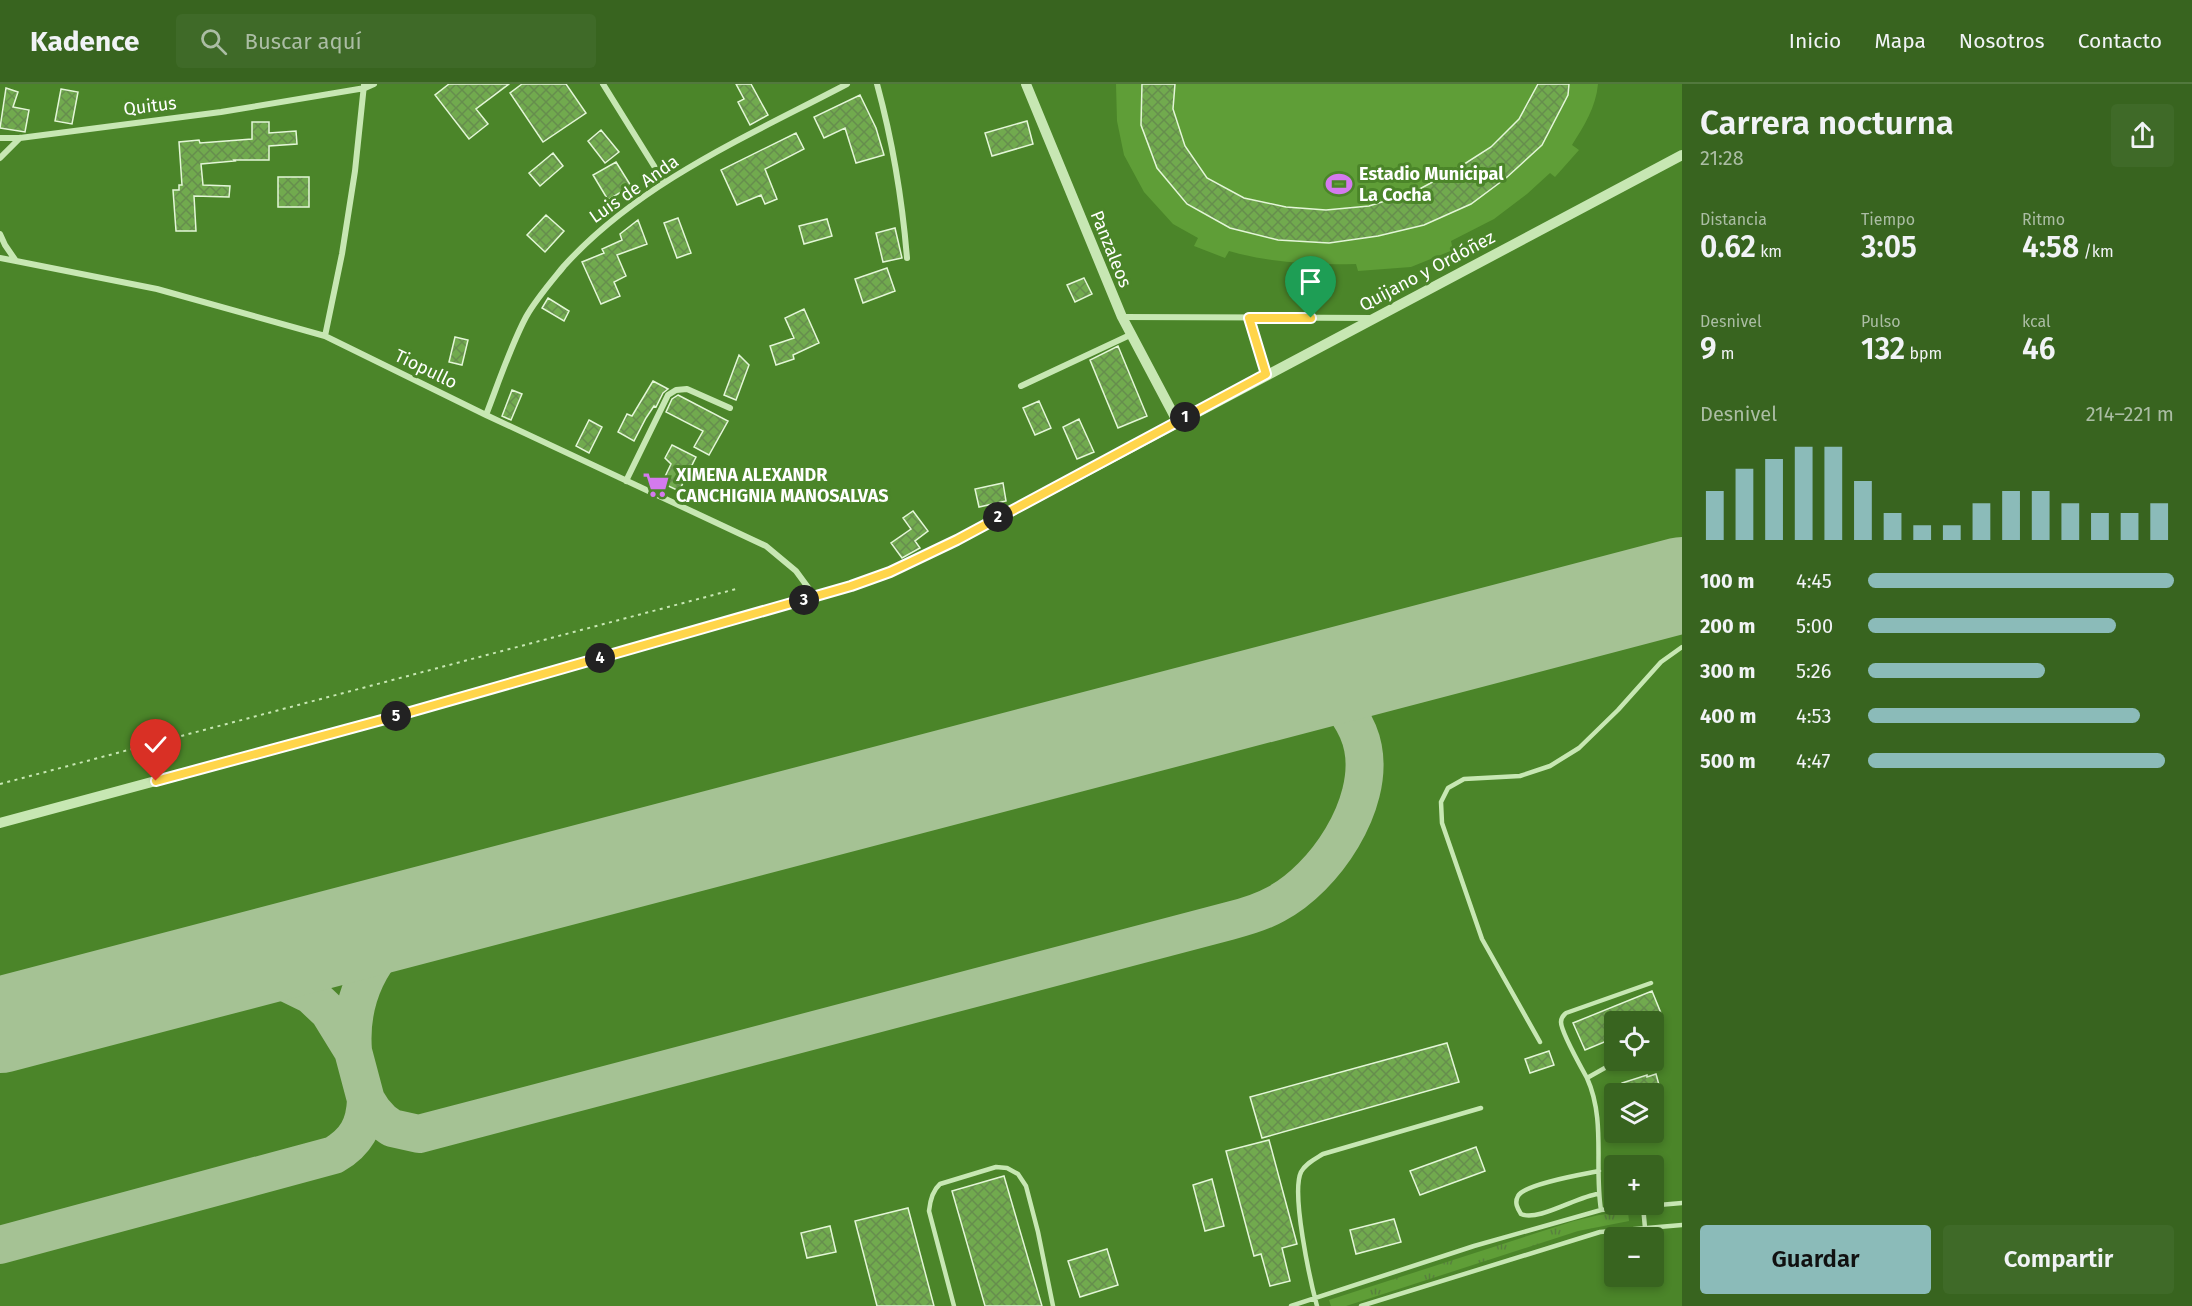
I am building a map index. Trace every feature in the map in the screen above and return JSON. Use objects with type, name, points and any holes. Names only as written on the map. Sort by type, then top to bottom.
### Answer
[{"type":"street","name":"Quitus","points":[[0,138],[20,138],[221,112],[374,84]]},
{"type":"street","points":[[603,84],[664,182]]},
{"type":"street","name":"Luis de Anda","points":[[486,415],[526,317],[550,282],[587,241],[628,207],[664,182],[847,84]]},
{"type":"street","points":[[877,84],[890,132],[900,184],[907,258]]},
{"type":"street","name":"Panzaleos","points":[[1026,84],[1130,335],[1177,421]]},
{"type":"street","points":[[325,336],[344,242],[355,171],[364,86]]},
{"type":"street","points":[[0,158],[20,138]]},
{"type":"street","name":"Quijano y Ordóñez","points":[[0,823],[389,718],[814,597],[890,572],[957,540],[1177,421],[1682,155]]},
{"type":"street","points":[[0,234],[16,261]]},
{"type":"street","name":"Tiopullo","points":[[0,258],[157,289],[325,336],[486,415],[766,546],[796,571],[814,597]]},
{"type":"street","points":[[1122,317],[1372,318]]},
{"type":"street","points":[[1249,318],[1266,374]]},
{"type":"street","points":[[1021,386],[1130,335]]},
{"type":"street","points":[[626,481],[668,395],[676,390],[687,389],[730,408]]},
{"type":"lane","points":[[1540,1042],[1482,939],[1442,823],[1441,802],[1448,788],[1464,780],[1520,776],[1550,766],[1579,748],[1618,710],[1661,662],[1682,647]]},
{"type":"lane","points":[[1601,1210],[1598,1122],[1595,1105],[1587,1078],[1563,1030],[1561,1021],[1566,1013],[1651,983]]},
{"type":"lane","points":[[1587,1078],[1604,1068]]},
{"type":"lane","points":[[1317,1306],[1302,1237],[1298,1181],[1302,1170],[1309,1162],[1323,1154],[1481,1108]]},
{"type":"lane","points":[[954,1306],[929,1211],[932,1197],[940,1184],[1002,1166],[1018,1174],[1026,1186],[1053,1306]]},
{"type":"lane","points":[[1599,1172],[1563,1178],[1522,1192],[1517,1198],[1517,1205],[1521,1214],[1532,1217],[1581,1198],[1599,1194]]},
{"type":"lane","points":[[1664,1204],[1682,1203]]},
{"type":"lane","points":[[1291,1306],[1474,1246],[1604,1210]]},
{"type":"lane","points":[[1657,1227],[1682,1225]]},
{"type":"lane","points":[[1361,1306],[1604,1232]]},
{"type":"path","points":[[0,784],[736,589]]},
{"type":"green space","name":"Estadio Municipal La Cocha","points":[[1116,84],[1598,84],[1592,108],[1572,145],[1579,150],[1555,177],[1550,173],[1494,219],[1451,241],[1453,250],[1411,267],[1358,271],[1356,264],[1292,262],[1229,251],[1225,258],[1194,246],[1198,238],[1173,224],[1144,192],[1124,155],[1117,121]]},
{"type":"green space","points":[[1599,1215],[1628,1215],[1629,1221],[1578,1231],[1346,1306],[1331,1306],[1329,1300],[1574,1221]]},
{"type":"building","points":[[449,84],[509,84],[476,109],[488,124],[469,139],[435,95]]},
{"type":"building","points":[[522,84],[566,84],[586,113],[543,142],[510,93]]},
{"type":"building","points":[[736,84],[751,84],[768,115],[750,125],[738,102],[744,99]]},
{"type":"building","points":[[1142,84],[1175,84],[1173,109],[1185,146],[1207,178],[1244,198],[1286,207],[1326,210],[1369,206],[1414,192],[1491,147],[1519,119],[1538,84],[1569,84],[1568,95],[1542,145],[1506,178],[1471,204],[1424,225],[1378,236],[1329,243],[1278,240],[1230,228],[1187,204],[1157,168],[1141,125]]},
{"type":"building","points":[[6,88],[18,92],[13,107],[29,110],[25,132],[0,128]]},
{"type":"building","points":[[61,89],[78,92],[72,124],[55,121]]},
{"type":"building","points":[[860,95],[876,128],[884,155],[856,163],[845,128],[824,138],[814,117]]},
{"type":"building","points":[[1027,121],[1033,144],[992,156],[985,133]]},
{"type":"building","points":[[252,122],[269,122],[269,133],[296,131],[297,144],[269,146],[269,160],[234,160],[201,164],[203,185],[230,186],[229,197],[194,196],[196,231],[176,231],[173,190],[179,190],[179,185],[182,185],[179,142],[199,140],[200,143],[252,139]]},
{"type":"building","points":[[601,130],[619,152],[605,163],[588,141]]},
{"type":"building","points":[[796,133],[804,149],[765,169],[777,199],[765,204],[761,195],[737,205],[721,170]]},
{"type":"building","points":[[553,153],[563,166],[540,186],[529,173]]},
{"type":"building","points":[[616,162],[631,186],[608,200],[593,175]]},
{"type":"building","points":[[278,177],[309,177],[309,207],[278,207]]},
{"type":"building","points":[[546,215],[564,231],[545,252],[527,235]]},
{"type":"building","points":[[678,218],[691,253],[677,258],[664,223]]},
{"type":"building","points":[[827,219],[832,236],[804,244],[799,226]]},
{"type":"building","points":[[638,220],[647,244],[617,255],[626,276],[614,282],[620,296],[601,304],[582,262],[604,253],[602,249],[622,240],[620,234]]},
{"type":"building","points":[[895,228],[902,258],[883,262],[876,233]]},
{"type":"building","points":[[887,268],[895,291],[863,303],[855,279]]},
{"type":"building","points":[[1084,278],[1092,294],[1075,302],[1067,285]]},
{"type":"building","points":[[548,298],[569,311],[564,321],[542,308]]},
{"type":"building","points":[[804,309],[819,343],[793,355],[794,359],[776,365],[770,346],[794,338],[785,318]]},
{"type":"building","points":[[455,337],[468,340],[462,365],[449,362]]},
{"type":"building","points":[[1118,346],[1147,416],[1118,428],[1090,360]]},
{"type":"building","points":[[739,355],[749,365],[736,400],[724,395]]},
{"type":"building","points":[[653,381],[668,389],[646,418],[634,441],[618,432],[627,414],[632,416]]},
{"type":"building","points":[[512,390],[522,394],[511,420],[502,416]]},
{"type":"building","points":[[678,395],[728,421],[709,455],[694,447],[703,431],[666,412],[672,399]]},
{"type":"building","points":[[1039,401],[1051,428],[1035,435],[1023,408]]},
{"type":"building","points":[[1079,419],[1094,452],[1077,459],[1063,427]]},
{"type":"building","points":[[589,420],[602,427],[589,453],[576,446]]},
{"type":"building","points":[[672,445],[696,457],[679,491],[662,483],[671,464],[665,458]]},
{"type":"building","points":[[1003,483],[1006,501],[979,507],[975,489]]},
{"type":"building","points":[[913,511],[928,531],[915,541],[920,548],[902,558],[891,543],[911,529],[903,518]]},
{"type":"building","points":[[1652,991],[1660,1011],[1604,1011],[1604,1042],[1585,1050],[1573,1023]]},
{"type":"building","points":[[1447,1043],[1459,1082],[1262,1138],[1250,1097]]},
{"type":"building","points":[[1549,1051],[1554,1065],[1530,1073],[1525,1059]]},
{"type":"building","points":[[1656,1074],[1658,1083],[1622,1083],[1647,1075],[1647,1077]]},
{"type":"building","points":[[1269,1140],[1297,1244],[1282,1248],[1290,1281],[1270,1286],[1261,1254],[1254,1256],[1226,1151]]},
{"type":"building","points":[[1476,1147],[1485,1171],[1420,1195],[1410,1171]]},
{"type":"building","points":[[1004,1176],[1042,1306],[985,1306],[952,1191]]},
{"type":"building","points":[[1212,1179],[1224,1226],[1205,1231],[1193,1185]]},
{"type":"building","points":[[908,1208],[934,1306],[877,1306],[855,1221]]},
{"type":"building","points":[[1394,1219],[1401,1242],[1356,1254],[1350,1230]]},
{"type":"building","points":[[830,1226],[836,1252],[807,1258],[801,1233]]},
{"type":"building","points":[[1107,1249],[1118,1285],[1080,1297],[1068,1261]]},
{"type":"taxiway","points":[[191,975],[227,970],[248,970],[270,975],[311,995],[329,1012],[353,1051],[366,1100],[373,1111],[392,1128],[419,1134],[1235,919],[1271,907],[1312,877],[1328,858],[1342,838],[1361,793],[1364,770],[1363,748],[1357,729],[1333,694],[1318,680]]},
{"type":"taxiway","points":[[353,1051],[355,1013],[359,995],[375,962],[399,934],[415,923],[463,904]]},
{"type":"taxiway","points":[[0,1245],[334,1155],[354,1139],[364,1118],[366,1100]]},
{"type":"runway","points":[[0,1025],[1682,585]]},
{"type":"place","name":"Estadio Municipal La Cocha","points":[[1339,184]]},
{"type":"place","name":"XIMENA ALEXANDR CANCHIGNIA MANOSALVAS","points":[[656,485]]},
{"type":"route","points":[[156,781],[389,718],[851,586],[890,572],[957,540],[1266,374],[1249,318],[1311,318]]}]
